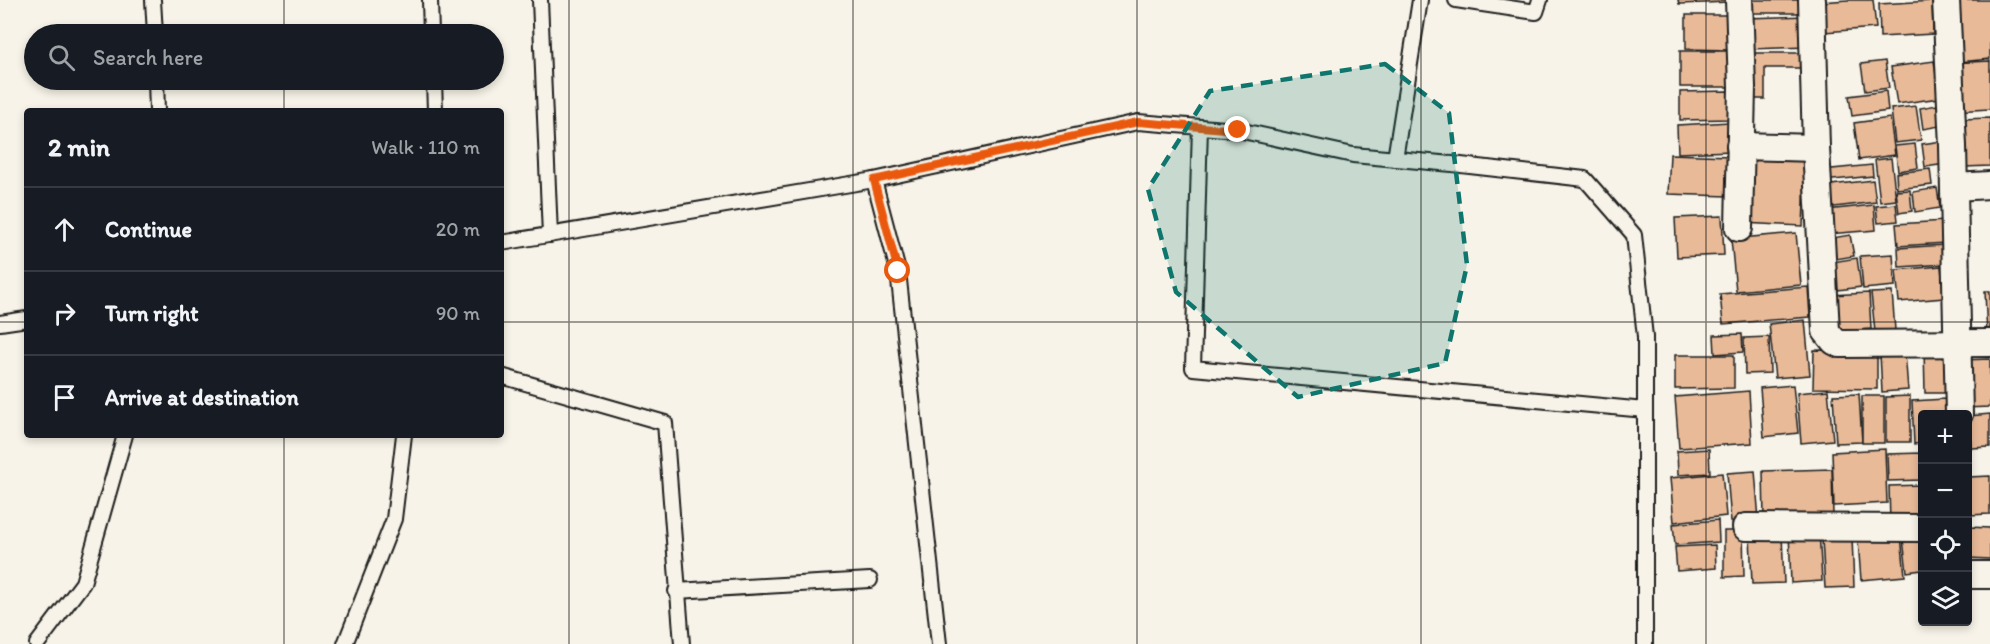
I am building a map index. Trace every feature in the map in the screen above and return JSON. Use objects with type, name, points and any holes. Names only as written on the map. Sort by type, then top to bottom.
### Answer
[{"type":"street","points":[[1739,0],[1742,87],[1739,228]]},
{"type":"street","points":[[1812,0],[1816,148],[1826,331],[1840,344],[1990,343]]},
{"type":"street","points":[[1946,0],[1954,187],[1959,410]]},
{"type":"street","points":[[1740,146],[1816,148]]},
{"type":"street","points":[[1954,187],[1990,185]]},
{"type":"street","points":[[1746,527],[1918,528]]},
{"type":"street","points":[[1972,575],[1990,575]]},
{"type":"lane","points":[[153,0],[154,24]]},
{"type":"lane","points":[[430,0],[431,24]]},
{"type":"lane","points":[[540,0],[550,235]]},
{"type":"lane","points":[[1395,159],[1420,0]]},
{"type":"lane","points":[[1456,0],[1536,12],[1540,0]]},
{"type":"lane","points":[[156,90],[157,108]]},
{"type":"lane","points":[[434,90],[435,108]]},
{"type":"lane","points":[[504,243],[874,180],[1138,122],[1238,130],[1353,155],[1585,179],[1634,235],[1645,337],[1645,644]]},
{"type":"lane","points":[[1200,127],[1193,368],[1645,411]]},
{"type":"lane","points":[[874,180],[898,271],[939,644]]},
{"type":"lane","points":[[0,323],[24,320]]},
{"type":"lane","points":[[504,377],[665,423],[676,591],[682,644]]},
{"type":"lane","points":[[37,644],[83,583],[124,438]]},
{"type":"lane","points":[[345,644],[394,519],[404,438]]},
{"type":"lane","points":[[676,591],[870,580]]},
{"type":"highlighted area","points":[[1385,64],[1449,113],[1467,265],[1445,363],[1298,397],[1176,292],[1148,189],[1210,91]]},
{"type":"building","points":[[1678,0],[1729,0],[1729,2],[1679,4]]},
{"type":"building","points":[[1747,0],[1808,0],[1808,13],[1747,13]]},
{"type":"building","points":[[1873,0],[1876,28],[1824,32],[1821,2]]},
{"type":"building","points":[[1954,0],[1990,0],[1990,59],[1959,62]]},
{"type":"building","points":[[1932,1],[1933,34],[1880,37],[1879,4]]},
{"type":"building","points":[[1686,15],[1731,15],[1731,50],[1686,49]]},
{"type":"building","points":[[1806,16],[1807,47],[1747,49],[1746,18]]},
{"type":"building","points":[[1680,51],[1729,51],[1729,87],[1680,87]]},
{"type":"building","points":[[1745,53],[1808,53],[1808,68],[1765,68],[1765,99],[1745,99]]},
{"type":"building","points":[[1885,61],[1889,88],[1865,91],[1861,64]]},
{"type":"building","points":[[1934,61],[1939,98],[1897,104],[1891,67]]},
{"type":"building","points":[[1990,61],[1990,109],[1954,111],[1951,63]]},
{"type":"building","points":[[1729,91],[1730,119],[1680,120],[1680,92]]},
{"type":"building","points":[[1886,91],[1888,111],[1852,116],[1849,96]]},
{"type":"building","points":[[1937,105],[1940,126],[1923,129],[1920,108]]},
{"type":"building","points":[[1916,106],[1921,140],[1895,143],[1891,109]]},
{"type":"building","points":[[1890,118],[1895,155],[1859,160],[1854,123]]},
{"type":"building","points":[[1990,118],[1990,166],[1964,167],[1962,119]]},
{"type":"building","points":[[1730,122],[1732,151],[1678,153],[1677,125]]},
{"type":"building","points":[[1942,141],[1946,164],[1925,167],[1922,144]]},
{"type":"building","points":[[1915,144],[1918,168],[1898,171],[1895,146]]},
{"type":"building","points":[[1670,154],[1730,156],[1728,196],[1668,194]]},
{"type":"building","points":[[1745,155],[1806,158],[1803,226],[1742,223]]},
{"type":"building","points":[[1891,158],[1896,200],[1880,202],[1875,160]]},
{"type":"building","points":[[1872,165],[1873,176],[1823,181],[1822,170]]},
{"type":"building","points":[[1930,169],[1932,185],[1897,189],[1896,173]]},
{"type":"building","points":[[1873,180],[1876,202],[1826,208],[1823,186]]},
{"type":"building","points":[[1937,188],[1940,208],[1915,212],[1913,192]]},
{"type":"building","points":[[1910,190],[1912,211],[1899,213],[1896,191]]},
{"type":"building","points":[[1896,204],[1898,221],[1878,223],[1876,206]]},
{"type":"building","points":[[1874,205],[1876,230],[1828,234],[1826,210]]},
{"type":"building","points":[[1722,216],[1724,255],[1677,257],[1675,218]]},
{"type":"building","points":[[1945,221],[1946,243],[1898,246],[1896,224]]},
{"type":"building","points":[[1796,233],[1801,285],[1736,291],[1731,239]]},
{"type":"building","points":[[1850,235],[1854,256],[1830,260],[1826,239]]},
{"type":"building","points":[[1945,245],[1946,264],[1899,267],[1898,248]]},
{"type":"building","points":[[1893,254],[1895,286],[1863,289],[1860,256]]},
{"type":"building","points":[[1857,258],[1861,287],[1830,291],[1826,263]]},
{"type":"building","points":[[1941,266],[1944,298],[1899,302],[1896,270]]},
{"type":"building","points":[[1808,287],[1810,317],[1723,324],[1720,294]]},
{"type":"building","points":[[1985,291],[1990,291],[1990,336],[1987,336]]},
{"type":"building","points":[[1892,292],[1895,330],[1875,332],[1871,293]]},
{"type":"building","points":[[1869,293],[1871,329],[1833,332],[1830,295]]},
{"type":"building","points":[[1805,320],[1810,375],[1775,378],[1769,324]]},
{"type":"building","points":[[1742,334],[1743,352],[1715,354],[1714,335]]},
{"type":"building","points":[[1769,337],[1770,373],[1745,374],[1744,338]]},
{"type":"building","points":[[1954,346],[1955,393],[1925,393],[1924,347]]},
{"type":"building","points":[[1814,350],[1877,351],[1877,389],[1813,388]]},
{"type":"building","points":[[1905,352],[1908,390],[1882,392],[1880,354]]},
{"type":"building","points":[[1675,355],[1734,355],[1734,388],[1675,389]]},
{"type":"building","points":[[1990,359],[1990,407],[1963,408],[1961,360]]},
{"type":"building","points":[[1793,385],[1798,433],[1764,437],[1760,388]]},
{"type":"building","points":[[1828,390],[1833,440],[1801,443],[1797,393]]},
{"type":"building","points":[[1749,391],[1752,443],[1679,448],[1675,397]]},
{"type":"building","points":[[1859,394],[1862,442],[1836,443],[1833,395]]},
{"type":"building","points":[[1862,396],[1884,396],[1884,443],[1862,443]]},
{"type":"building","points":[[1910,396],[1910,442],[1886,442],[1886,397]]},
{"type":"building","points":[[1945,399],[1946,410],[1918,410],[1918,444],[1914,444],[1912,401]]},
{"type":"building","points":[[1990,414],[1990,447],[1972,448],[1972,416]]},
{"type":"building","points":[[1709,449],[1710,473],[1678,475],[1677,451]]},
{"type":"building","points":[[1885,449],[1887,503],[1834,506],[1832,452]]},
{"type":"building","points":[[1918,453],[1918,480],[1888,481],[1887,454]]},
{"type":"building","points":[[1832,469],[1833,517],[1764,519],[1763,471]]},
{"type":"building","points":[[1755,471],[1759,520],[1731,522],[1727,473]]},
{"type":"building","points":[[1722,473],[1726,516],[1674,522],[1670,478]]},
{"type":"building","points":[[1990,476],[1990,514],[1972,515],[1972,477]]},
{"type":"building","points":[[1918,485],[1918,520],[1890,522],[1889,486]]},
{"type":"building","points":[[1718,520],[1719,542],[1675,545],[1673,524]]},
{"type":"building","points":[[1972,527],[1990,528],[1990,559],[1972,558]]},
{"type":"building","points":[[1724,531],[1743,531],[1744,576],[1724,577]]},
{"type":"building","points":[[1819,531],[1822,581],[1791,583],[1789,532]]},
{"type":"building","points":[[1750,535],[1782,535],[1784,583],[1752,584]]},
{"type":"building","points":[[1901,536],[1905,576],[1861,580],[1858,540]]},
{"type":"building","points":[[1918,537],[1918,571],[1907,572],[1903,539]]},
{"type":"building","points":[[1852,538],[1854,587],[1825,588],[1822,539]]},
{"type":"building","points":[[1715,545],[1716,568],[1677,571],[1675,547]]},
{"type":"route","points":[[898,271],[874,180],[1138,122],[1238,130]]}]
